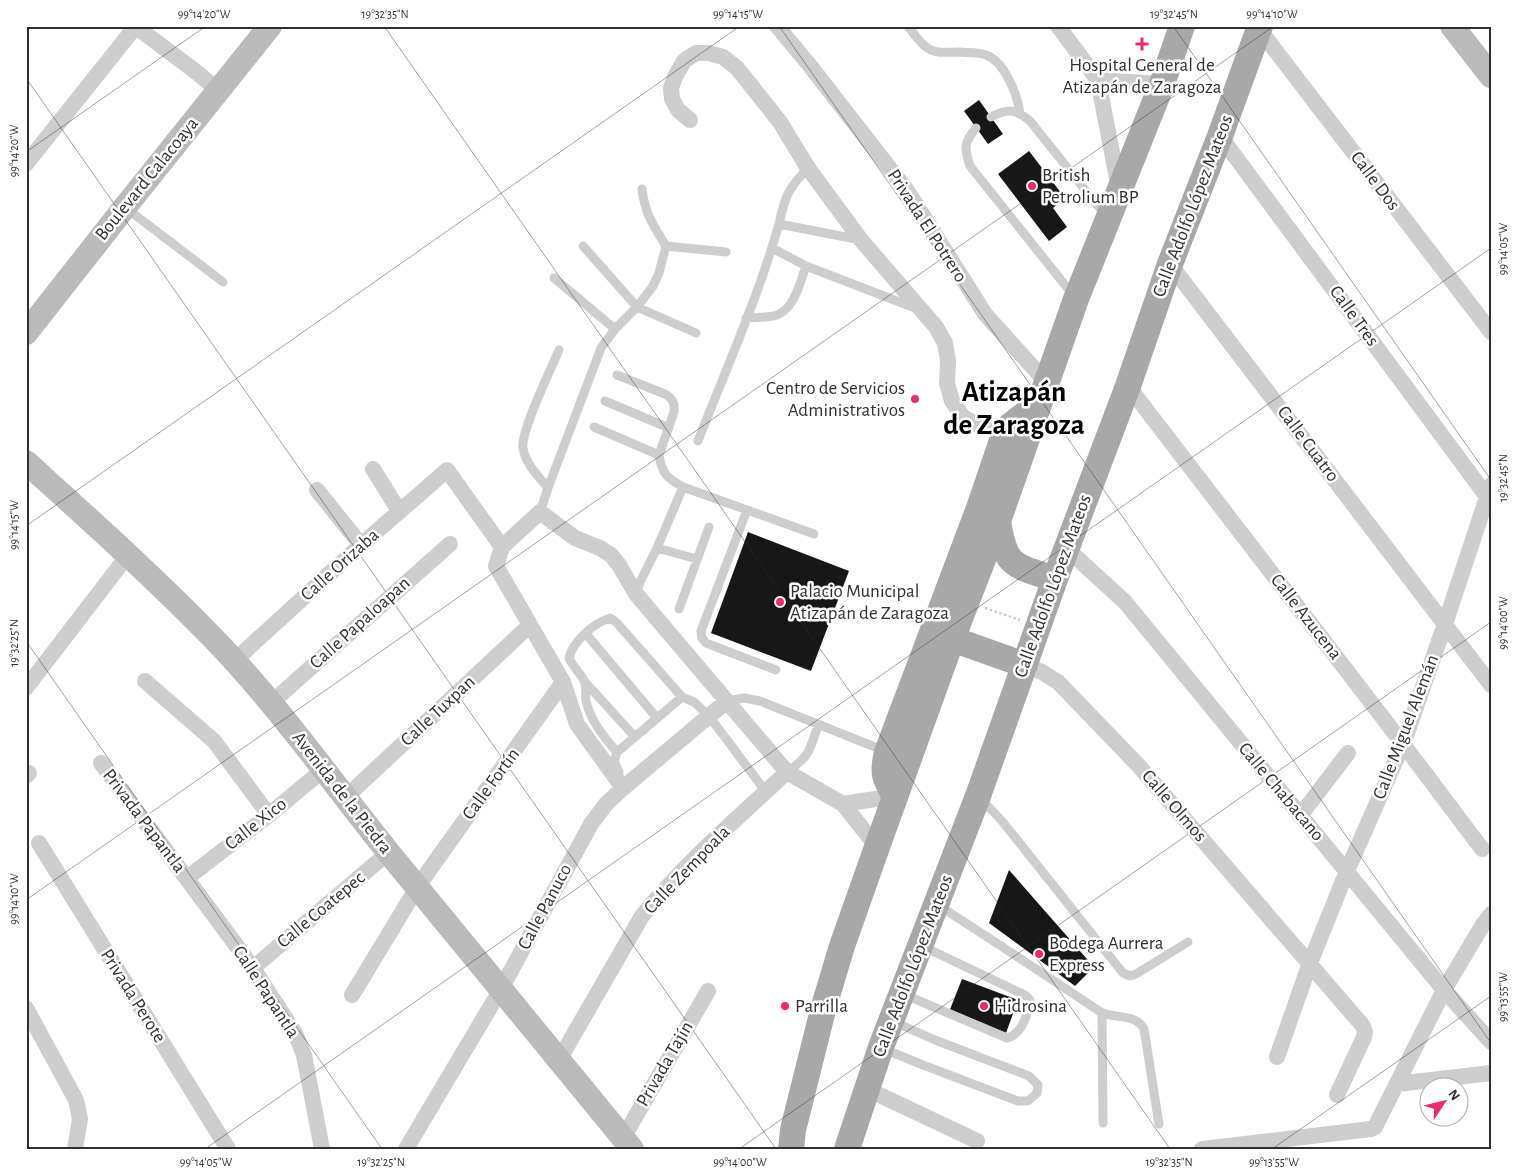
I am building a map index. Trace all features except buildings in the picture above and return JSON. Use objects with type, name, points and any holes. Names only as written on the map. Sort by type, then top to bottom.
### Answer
[{"type":"main road","points":[[895,796],[886,781],[884,766],[887,752],[989,515],[1019,463],[1076,300],[1162,84],[1182,26]]},
{"type":"main road","name":"Calle Adolfo López Mateos","points":[[847,1148],[881,1048],[978,796],[1054,579],[1128,386],[1170,264],[1260,28]]},
{"type":"main road","points":[[793,1145],[824,1006],[842,946],[952,639],[989,515],[1006,429],[1043,393]]},
{"type":"main road","points":[[989,515],[1006,554],[1013,562],[1054,579]]},
{"type":"main road","points":[[952,639],[1025,665]]},
{"type":"street","points":[[26,164],[136,26],[199,74],[218,91]]},
{"type":"street","name":"Boulevard Calacoaya","points":[[26,333],[270,26]]},
{"type":"street","name":"Privada El Potrero","points":[[777,26],[811,66],[912,198],[985,314],[1043,393]]},
{"type":"street","points":[[1058,26],[1098,80],[1119,189]]},
{"type":"street","points":[[1452,26],[1491,76]]},
{"type":"street","name":"Calle Dos","points":[[1260,28],[1491,332]]},
{"type":"street","points":[[690,120],[678,110],[672,99],[671,88],[674,76],[684,61],[696,53],[709,52],[723,57],[737,68],[780,122],[808,168],[861,240],[936,326],[945,343],[948,361],[947,383],[952,401],[963,417],[980,426],[1006,429]]},
{"type":"street","points":[[1098,80],[1162,84]]},
{"type":"street","name":"Calle Tres","points":[[1220,136],[1489,495]]},
{"type":"street","name":"Calle Cuatro","points":[[1170,264],[1491,685]]},
{"type":"street","name":"Calle Azucena","points":[[1128,386],[1482,849]]},
{"type":"street","name":"Avenida de la Piedra","points":[[26,462],[128,555],[215,639],[271,703],[389,852],[627,1143]]},
{"type":"street","points":[[373,469],[399,511]]},
{"type":"street","name":"Calle Orizaba","points":[[234,661],[361,545],[447,470],[502,547]]},
{"type":"street","points":[[317,490],[361,545]]},
{"type":"street","name":"Calle Miguel Alemán","points":[[1277,1057],[1310,963],[1347,871],[1403,744],[1489,495]]},
{"type":"street","points":[[625,786],[576,724],[563,682],[496,566],[502,547],[540,512],[575,538],[611,554],[620,565],[636,594],[787,772],[843,804],[877,847]]},
{"type":"street","name":"Calle Papaloapan","points":[[271,703],[450,544]]},
{"type":"street","name":"Calle Chabacano","points":[[1066,548],[1125,602],[1444,990],[1491,1042]]},
{"type":"street","points":[[26,688],[128,555]]},
{"type":"street","name":"Calle Tuxpan","points":[[346,797],[530,624]]},
{"type":"street","name":"Calle Olmos","points":[[1025,665],[1042,672],[1058,682],[1139,766],[1310,963],[1365,1032],[1337,1095]]},
{"type":"street","points":[[145,681],[214,740],[269,815]]},
{"type":"street","name":"Calle Fortín","points":[[352,995],[418,886],[563,682]]},
{"type":"street","name":"Calle Panuco","points":[[406,1149],[501,989],[591,824],[606,804],[625,786],[727,701]]},
{"type":"street","points":[[1300,816],[1348,753]]},
{"type":"street","name":"Privada Papantla","points":[[102,763],[187,878]]},
{"type":"street","name":"Calle Xico","points":[[187,878],[269,815],[324,769]]},
{"type":"street","name":"Calle Zempoala","points":[[559,1060],[642,916],[677,877],[787,772]]},
{"type":"street","points":[[843,804],[895,796]]},
{"type":"street","name":"Privada Perote","points":[[39,843],[228,1149]]},
{"type":"street","name":"Calle Coatepec","points":[[253,968],[389,852]]},
{"type":"street","name":"Calle Papantla","points":[[187,878],[253,968],[295,1033],[304,1055],[322,1149]]},
{"type":"street","points":[[1202,1149],[1372,1129],[1375,1127],[1444,990],[1491,914]]},
{"type":"street","name":"Privada Tajín","points":[[627,1143],[708,991]]},
{"type":"street","points":[[26,1008],[76,1100],[80,1119],[75,1149]]},
{"type":"street","points":[[1397,1084],[1491,1074]]},
{"type":"street","points":[[867,1089],[977,1141]]},
{"type":"lane","points":[[908,26],[923,46],[930,50],[980,53],[988,56],[1009,80],[1014,89],[1020,113]]},
{"type":"lane","points":[[991,117],[1010,110],[1020,113],[1030,121],[1108,218]]},
{"type":"lane","points":[[976,128],[968,137],[965,151],[970,166],[1076,300]]},
{"type":"lane","points":[[698,441],[772,248],[784,200],[793,183],[808,168]]},
{"type":"lane","points":[[540,512],[601,348],[615,329],[637,307],[653,286],[659,273],[666,246],[650,221],[644,205],[642,189]]},
{"type":"lane","points":[[125,207],[223,282]]},
{"type":"lane","points":[[779,224],[861,240]]},
{"type":"lane","points":[[583,246],[637,307],[696,333]]},
{"type":"lane","points":[[666,246],[726,252]]},
{"type":"lane","points":[[772,248],[806,266],[924,311]]},
{"type":"lane","points":[[746,318],[776,316],[785,311],[792,302],[806,266]]},
{"type":"lane","points":[[554,278],[615,329]]},
{"type":"lane","points":[[548,488],[528,464],[522,447],[524,432],[560,350]]},
{"type":"lane","points":[[617,375],[671,398],[674,412],[659,455],[662,469],[669,479],[683,487],[814,534]]},
{"type":"lane","points":[[604,401],[669,428]]},
{"type":"lane","points":[[594,427],[659,455]]},
{"type":"lane","points":[[636,594],[683,487]]},
{"type":"lane","points":[[747,510],[701,631],[702,638],[706,643],[776,670]]},
{"type":"lane","points":[[679,609],[708,527]]},
{"type":"lane","points":[[657,548],[697,560]]},
{"type":"lane","points":[[635,737],[573,668],[569,658],[571,649],[586,634],[602,621],[610,618],[617,623],[682,697],[694,702],[709,716],[766,792]]},
{"type":"lane","points":[[586,634],[658,718]]},
{"type":"lane","points":[[585,682],[586,700],[591,716],[599,731],[617,752]]},
{"type":"lane","points":[[625,786],[614,761],[617,752],[682,697]]},
{"type":"lane","points":[[727,701],[744,698],[760,701],[887,752]]},
{"type":"lane","points":[[787,772],[801,762],[809,752],[818,724]]},
{"type":"lane","points":[[978,796],[1002,820],[1123,973],[1130,976],[1136,974],[1188,942]]},
{"type":"lane","points":[[936,903],[1102,1013],[1141,1023],[1144,1028],[1159,1124]]},
{"type":"lane","points":[[902,994],[1007,1038],[1013,1037],[1019,1030],[1029,1008],[1030,1000],[1024,995],[921,945]]},
{"type":"lane","points":[[1102,1013],[1103,1123]]},
{"type":"lane","points":[[881,1048],[1018,1101],[1028,1101],[1037,1093],[1038,1085],[1029,1076],[935,1040],[892,1021]]},
{"type":"path","points":[[981,606],[1028,623]]},
{"type":"place","name":"Hospital General de Atizapán de Zaragoza","points":[[1142,44]]},
{"type":"place","name":"British Petrolium BP","points":[[1032,186]]},
{"type":"place","name":"Centro de Servicios Administrativos","points":[[915,399]]},
{"type":"place","name":"Palacio Municipal Atizapán de Zaragoza","points":[[780,602]]},
{"type":"place","name":"Bodega Aurrera Express","points":[[1039,954]]},
{"type":"place","name":"Parrilla","points":[[785,1006]]},
{"type":"place","name":"Hidrosina","points":[[984,1006]]},
{"type":"district","name":"Atizapán de Zaragoza","points":[[1014,409]]}]
